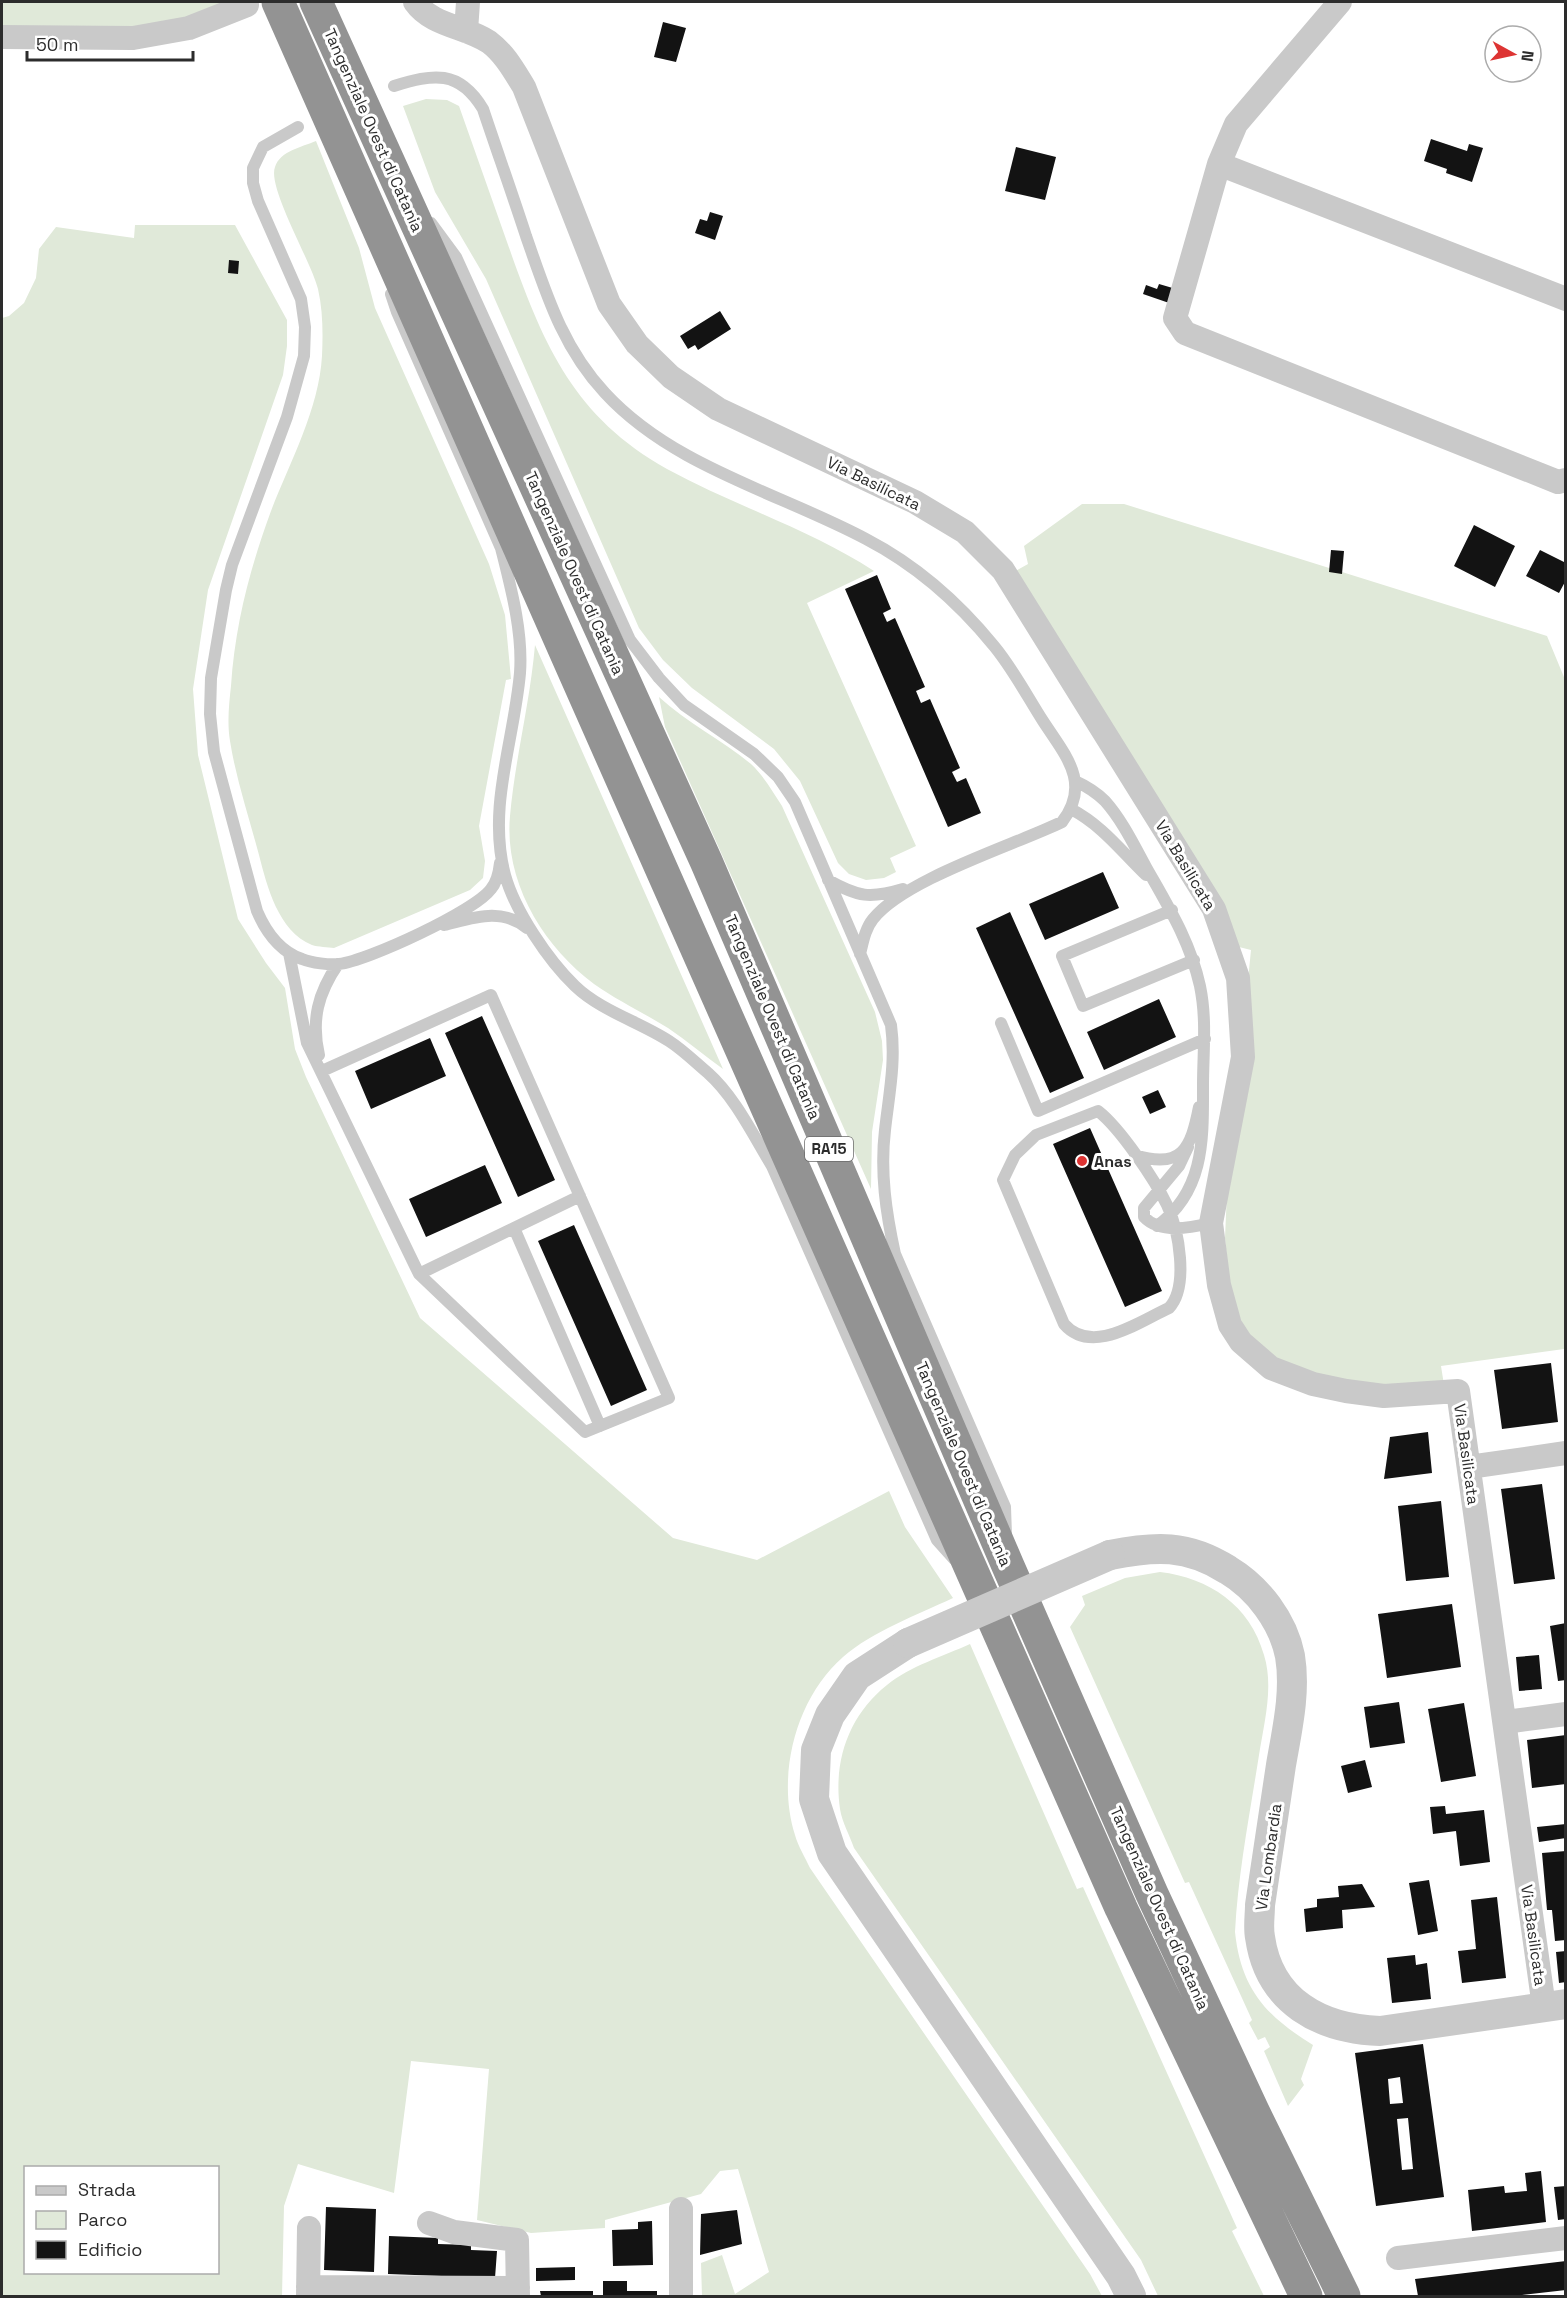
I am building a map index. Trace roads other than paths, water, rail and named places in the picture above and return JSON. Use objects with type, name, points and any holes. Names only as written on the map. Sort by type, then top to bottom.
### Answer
[{"type":"highway","name":"Tangenziale Ovest di Catania","points":[[316,2],[706,861],[1008,1566],[1152,1894],[1253,2111],[1344,2296]]},
{"type":"highway","name":"Tangenziale Ovest di Catania","points":[[263,3],[355,176],[1121,1908],[1306,2296]]},
{"type":"street","name":"Via Basilicata","points":[[415,2],[424,14],[488,42],[504,56],[524,87],[609,304],[637,344],[671,377],[718,410],[915,502],[965,532],[1003,570],[1214,909],[1238,978],[1243,1057],[1211,1223],[1219,1285],[1230,1325],[1254,1355],[1270,1368],[1313,1384],[1384,1396],[1458,1391],[1504,1722],[1555,2006]]},
{"type":"street","points":[[466,31],[468,2]]},
{"type":"street","points":[[1340,2],[1236,123],[1219,165],[1175,318],[1185,333],[1558,482],[1566,480]]},
{"type":"street","points":[[2,37],[133,38],[189,28],[263,3]]},
{"type":"street","points":[[1219,165],[1566,299]]},
{"type":"street","points":[[1469,1467],[1566,1453]]},
{"type":"street","name":"Via Lombardia","points":[[1131,2296],[1121,2276],[832,1853],[814,1799],[816,1750],[830,1715],[857,1676],[908,1644],[1110,1555],[1148,1547],[1174,1549],[1196,1554],[1219,1564],[1240,1577],[1260,1596],[1282,1633],[1290,1656],[1290,1709],[1260,1905],[1260,1937],[1266,1959],[1277,1982],[1296,2004],[1334,2025],[1351,2030],[1380,2031],[1555,2006]]},
{"type":"street","points":[[1504,1722],[1566,1714]]},
{"type":"street","points":[[681,2209],[681,2296]]},
{"type":"street","points":[[309,2228],[308,2292],[518,2292],[517,2240],[454,2232],[429,2223]]},
{"type":"street","points":[[1398,2258],[1566,2238]]},
{"type":"lane","points":[[394,86],[419,78],[439,76],[462,84],[475,96],[483,109],[558,325],[585,371],[606,394],[628,416],[658,438],[697,459],[867,539],[920,573],[947,596],[995,647],[1072,765],[1075,781],[1071,810],[1062,822],[921,884],[893,900],[871,921],[860,954]]},
{"type":"lane","points":[[298,128],[263,147],[253,168],[253,183],[258,201],[301,299],[305,327],[304,356],[287,417],[226,590],[211,678],[210,714],[214,752],[225,797],[257,911],[264,928],[276,944],[303,960],[338,964],[359,959],[462,911],[492,889],[498,874],[501,856]]},
{"type":"lane","points":[[393,171],[456,257],[630,640],[659,678],[684,705],[754,754],[778,777],[795,802],[891,1025],[893,1070],[885,1132],[885,1212],[895,1254],[1005,1508],[1008,1566]]},
{"type":"lane","points":[[355,176],[397,312],[501,548],[511,590],[518,631],[520,671],[498,811],[501,856],[506,877],[521,915],[575,987],[670,1041],[710,1075],[740,1112],[772,1166],[936,1540],[976,1583]]},
{"type":"lane","points":[[1075,781],[1094,791],[1106,802],[1172,910],[1194,960],[1205,1015],[1204,1125],[1198,1171],[1192,1187],[1172,1222]]},
{"type":"lane","points":[[1071,810],[1091,820],[1109,835],[1157,887]]},
{"type":"lane","points":[[828,880],[848,891],[864,896],[880,896],[921,884]]},
{"type":"lane","points":[[1172,910],[1062,956],[1083,1006],[1194,960]]},
{"type":"lane","points":[[420,932],[487,915],[504,916],[519,921],[536,935]]},
{"type":"lane","points":[[289,953],[303,1033],[419,1274],[585,1432],[669,1398],[492,995],[322,1071]]},
{"type":"lane","points":[[322,1071],[315,1023],[325,983],[338,964]]},
{"type":"lane","points":[[1001,1023],[1038,1111],[1205,1039]]},
{"type":"lane","points":[[1203,1085],[1193,1135],[1188,1147],[1179,1166],[1159,1193],[1144,1208],[1144,1217],[1151,1225],[1157,1226],[1172,1222],[1188,1228],[1211,1223]]},
{"type":"lane","points":[[1098,1111],[1135,1155],[1159,1193],[1172,1222],[1182,1271],[1175,1302],[1169,1308],[1099,1339],[1084,1338],[1072,1334],[1064,1324],[1003,1180],[1015,1155],[1036,1135],[1098,1111]]},
{"type":"lane","points":[[1135,1155],[1153,1161],[1169,1159],[1188,1147]]},
{"type":"lane","points":[[419,1274],[580,1196]]},
{"type":"lane","points":[[514,1228],[600,1426]]},
{"type":"place","name":"Anas","points":[[1082,1161]]}]
